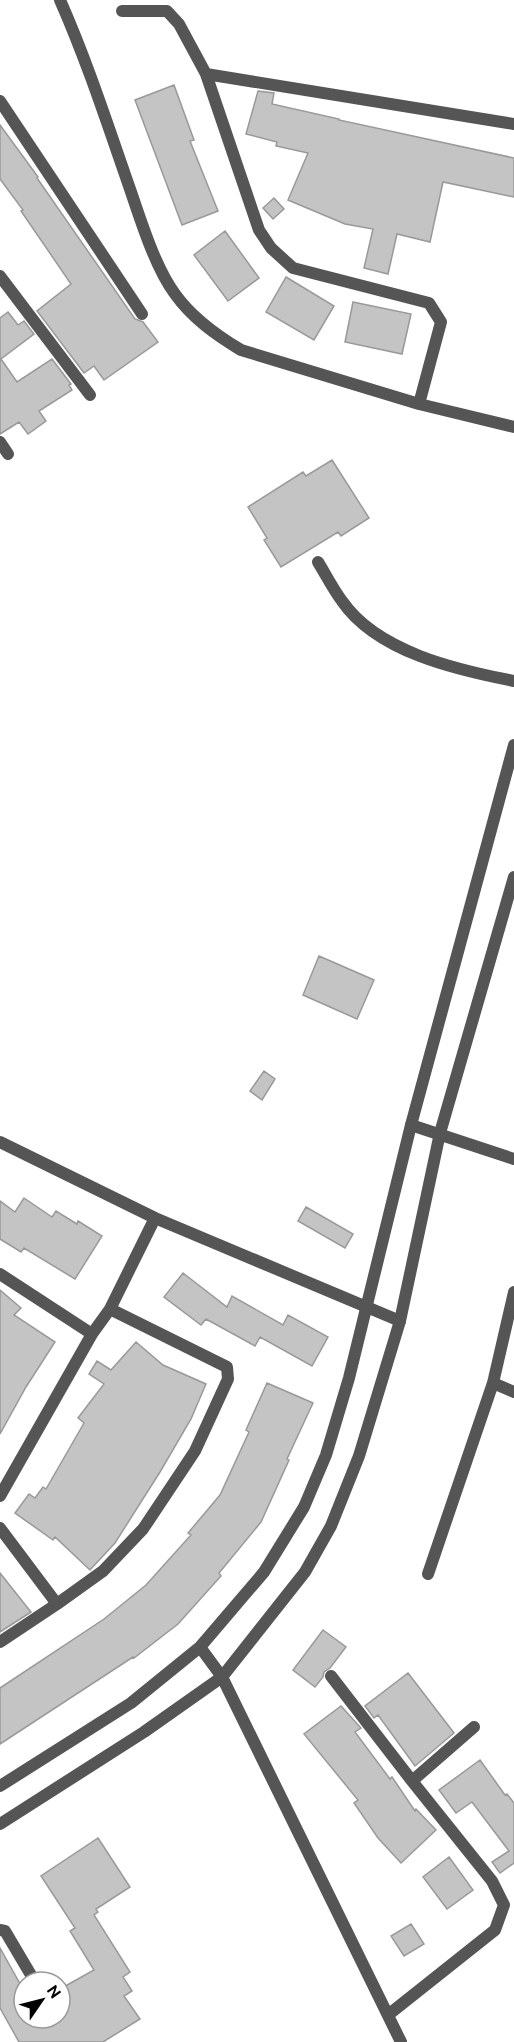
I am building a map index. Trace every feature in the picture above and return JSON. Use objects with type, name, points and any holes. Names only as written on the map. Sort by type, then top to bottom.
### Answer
[{"type":"street","points":[[60,0],[75,33],[141,220],[160,267],[174,294],[197,319],[215,334],[241,350],[419,404],[514,427]]},
{"type":"street","points":[[122,11],[167,11],[179,24],[206,74],[259,230],[272,248],[293,268],[429,303],[441,322],[419,404]]},
{"type":"street","points":[[206,74],[514,124]]},
{"type":"street","points":[[0,101],[142,314]]},
{"type":"street","points":[[0,276],[90,394]]},
{"type":"street","points":[[0,442],[8,454]]},
{"type":"street","points":[[318,562],[343,603],[360,622],[380,637],[446,665],[514,681]]},
{"type":"street","points":[[0,1786],[131,1702],[200,1647],[264,1572],[304,1507],[326,1455],[350,1378],[411,1125],[514,745]]},
{"type":"street","points":[[0,1824],[144,1732],[222,1677],[305,1572],[331,1526],[359,1456],[400,1321],[440,1133],[514,877]]},
{"type":"street","points":[[411,1125],[514,1159]]},
{"type":"street","points":[[0,1142],[154,1218],[400,1321]]},
{"type":"street","points":[[0,1496],[92,1334],[110,1309],[154,1218]]},
{"type":"street","points":[[0,1274],[92,1334]]},
{"type":"street","points":[[428,1574],[493,1383],[514,1292]]},
{"type":"street","points":[[0,1642],[102,1572],[143,1529],[195,1451],[228,1379],[228,1371],[224,1364],[110,1309]]},
{"type":"street","points":[[493,1383],[514,1392]]},
{"type":"street","points":[[0,1528],[57,1604]]},
{"type":"street","points":[[200,1647],[222,1677],[401,2042]]},
{"type":"street","points":[[331,1676],[492,1881],[504,1905],[495,1930],[388,2015]]},
{"type":"street","points":[[412,1781],[474,1727]]},
{"type":"street","points":[[0,1930],[6,1931],[28,1970]]},
{"type":"building","points":[[174,85],[194,140],[190,141],[218,211],[182,225],[135,100]]},
{"type":"building","points":[[258,91],[274,93],[272,104],[514,158],[514,197],[443,182],[430,242],[397,234],[388,274],[364,268],[373,229],[345,224],[288,200],[308,153],[276,146],[277,142],[246,134]]},
{"type":"building","points":[[0,125],[135,319],[143,322],[158,342],[104,380],[94,366],[84,373],[37,311],[71,284],[0,179]]},
{"type":"building","points":[[274,198],[284,209],[273,219],[263,208]]},
{"type":"building","points":[[225,231],[259,278],[228,301],[194,255]]},
{"type":"building","points":[[286,277],[334,306],[314,340],[266,312]]},
{"type":"building","points":[[353,302],[411,314],[402,354],[345,342]]},
{"type":"building","points":[[8,312],[18,325],[24,321],[34,334],[1,359],[17,382],[52,359],[71,384],[69,385],[72,390],[39,411],[46,421],[28,434],[19,422],[0,434],[0,318]]},
{"type":"building","points":[[332,460],[369,518],[341,536],[338,532],[281,567],[264,540],[267,538],[248,507],[303,472],[306,476]]},
{"type":"building","points":[[319,956],[374,980],[357,1019],[303,995]]},
{"type":"building","points":[[264,1071],[275,1079],[262,1100],[250,1091]]},
{"type":"building","points":[[24,1198],[52,1217],[56,1211],[102,1236],[75,1279],[24,1248],[21,1252],[0,1239],[0,1201],[15,1212]]},
{"type":"building","points":[[306,1207],[353,1234],[345,1248],[298,1221]]},
{"type":"building","points":[[183,1273],[227,1307],[232,1296],[283,1325],[288,1315],[328,1337],[312,1366],[260,1337],[255,1346],[206,1319],[201,1325],[164,1297]]},
{"type":"building","points":[[0,1290],[21,1308],[14,1315],[55,1342],[26,1387],[0,1434]]},
{"type":"building","points":[[136,1342],[163,1365],[206,1384],[191,1419],[160,1472],[115,1543],[90,1570],[55,1537],[53,1540],[15,1513],[29,1494],[35,1498],[43,1487],[46,1489],[84,1423],[78,1418],[104,1384],[89,1374],[97,1361],[111,1370]]},
{"type":"building","points":[[267,1383],[313,1403],[261,1522],[219,1573],[221,1576],[178,1624],[134,1658],[0,1744],[0,1688],[104,1619],[146,1585],[191,1535],[188,1533],[220,1495],[249,1432],[246,1430]]},
{"type":"building","points":[[0,1573],[31,1612],[0,1632]]},
{"type":"building","points":[[323,1630],[346,1647],[330,1668],[324,1672],[315,1687],[293,1670]]},
{"type":"building","points":[[408,1673],[454,1733],[415,1766],[378,1715],[374,1718],[365,1706]]},
{"type":"building","points":[[341,1706],[361,1728],[355,1732],[390,1779],[392,1777],[415,1811],[416,1809],[436,1830],[401,1863],[378,1838],[354,1803],[358,1800],[304,1734]]},
{"type":"building","points":[[480,1760],[505,1795],[507,1794],[514,1803],[514,1863],[500,1873],[492,1862],[509,1851],[472,1802],[456,1813],[439,1790]]},
{"type":"building","points":[[98,1838],[130,1887],[96,1909],[98,1912],[94,1915],[130,1972],[123,1977],[132,1991],[124,1996],[140,2019],[103,2042],[19,2042],[12,2030],[72,2030],[72,1982],[94,1970],[70,1931],[75,1928],[41,1876]]},
{"type":"building","points":[[449,1857],[473,1890],[447,1909],[423,1877]]},
{"type":"building","points":[[411,1924],[424,1944],[404,1956],[391,1936]]},
{"type":"building","points":[[0,1948],[12,1970],[12,2029],[0,2008]]}]
